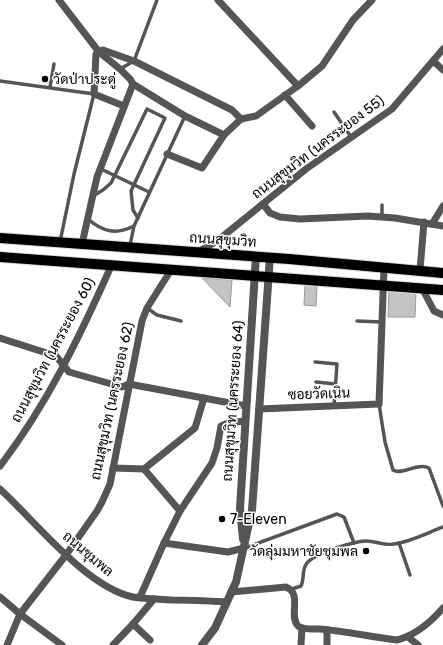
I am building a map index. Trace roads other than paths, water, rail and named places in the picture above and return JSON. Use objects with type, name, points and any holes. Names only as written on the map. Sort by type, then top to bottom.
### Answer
[{"type":"main road","name":"ถนนสุขุมวิท","points":[[0,238],[196,253],[270,257],[443,273]]},
{"type":"main road","points":[[80,262],[82,244]]},
{"type":"main road","points":[[0,256],[112,264],[255,277],[443,290]]},
{"type":"street","points":[[59,0],[99,52],[120,69],[133,84],[185,116],[224,135]]},
{"type":"street","points":[[218,0],[298,86]]},
{"type":"street","points":[[167,154],[202,168],[224,135],[242,119],[256,116],[298,86],[322,66],[353,20],[372,0]]},
{"type":"street","name":"ถนนสุขุมวิท (นครระยอง 55)","points":[[196,253],[217,241],[306,169],[392,109],[443,49]]},
{"type":"street","points":[[124,106],[94,94],[96,54],[103,50],[134,61],[232,110],[242,119]]},
{"type":"street","points":[[433,61],[443,70]]},
{"type":"street","points":[[82,244],[97,177],[133,84]]},
{"type":"street","points":[[285,95],[312,126]]},
{"type":"street","points":[[263,204],[270,213],[280,217],[300,218],[368,216],[424,222],[443,226]]},
{"type":"street","points":[[432,224],[443,206]]},
{"type":"street","points":[[420,270],[424,222]]},
{"type":"street","name":"ถนนสุขุมวิท (นครระยอง 64)","points":[[244,548],[240,508],[256,256]]},
{"type":"street","name":"ถนนสุขุมวิท (นครระยอง 64)","points":[[202,645],[215,628],[236,582],[252,510],[270,257]]},
{"type":"street","name":"ถนนสุขุมวิท (นครระยอง 60)","points":[[0,466],[24,434],[64,364],[112,264]]},
{"type":"street","points":[[379,404],[384,268]]},
{"type":"street","name":"ถนนสุขุมวิท (นครระยอง 62)","points":[[7,645],[20,614],[66,555],[102,502],[110,484],[142,321],[147,308],[171,270]]},
{"type":"street","points":[[422,288],[434,311],[443,315]]},
{"type":"street","points":[[0,338],[56,356],[64,364],[65,369],[69,372],[122,387],[129,384],[246,406]]},
{"type":"street","points":[[113,468],[144,469],[195,428],[204,398]]},
{"type":"street","name":"ซอยวัดเนิน","points":[[259,408],[379,404]]},
{"type":"street","points":[[140,597],[180,511],[212,463],[217,448],[221,426],[228,423],[245,421]]},
{"type":"street","points":[[144,469],[180,511]]},
{"type":"street","name":"ถนนชุมพล","points":[[0,489],[19,506],[66,555],[95,579],[119,593],[154,599],[227,602]]},
{"type":"street","points":[[164,543],[228,552],[244,548]]},
{"type":"street","points":[[231,592],[286,587],[292,589],[294,594],[295,620],[298,626],[302,628],[328,630],[397,640],[408,637],[441,613]]},
{"type":"street","points":[[0,597],[62,645]]},
{"type":"street","points":[[113,645],[154,599]]},
{"type":"street","points":[[133,624],[150,640]]},
{"type":"street","points":[[301,645],[302,628]]},
{"type":"street","points":[[327,645],[328,630]]},
{"type":"street","points":[[408,637],[417,645]]},
{"type":"lane","points":[[120,69],[134,61],[157,0]]},
{"type":"lane","points":[[50,87],[54,64]]},
{"type":"lane","points":[[0,81],[94,94],[74,174],[60,242]]},
{"type":"lane","points":[[93,196],[111,183],[147,109],[165,118],[131,191],[133,210],[138,218]]},
{"type":"lane","points":[[334,112],[351,137]]},
{"type":"lane","points":[[129,247],[134,226],[185,116]]},
{"type":"lane","points":[[101,169],[149,192]]},
{"type":"lane","points":[[382,205],[382,217]]},
{"type":"lane","points":[[88,219],[96,226],[114,232],[124,231],[134,226]]},
{"type":"lane","points":[[147,308],[157,315],[180,321]]},
{"type":"lane","points":[[358,321],[382,322]]},
{"type":"lane","points":[[316,362],[337,364],[334,406]]},
{"type":"lane","points":[[316,382],[335,384]]},
{"type":"lane","points":[[379,404],[385,442],[393,470],[398,472],[424,466],[430,468],[442,497],[443,506]]},
{"type":"lane","points":[[244,548],[337,514],[344,517],[354,543]]},
{"type":"lane","points":[[292,589],[301,586],[303,582],[303,570],[307,562],[315,556],[354,543],[369,541],[388,545],[400,543],[443,527]]},
{"type":"lane","points":[[400,543],[410,575]]},
{"type":"place","name":"วัดป่าประดู่","points":[[45,79]]},
{"type":"place","name":"7-Eleven","points":[[222,519]]},
{"type":"place","name":"วัดลุ่มมหาชัยชุมพล","points":[[366,551]]}]
